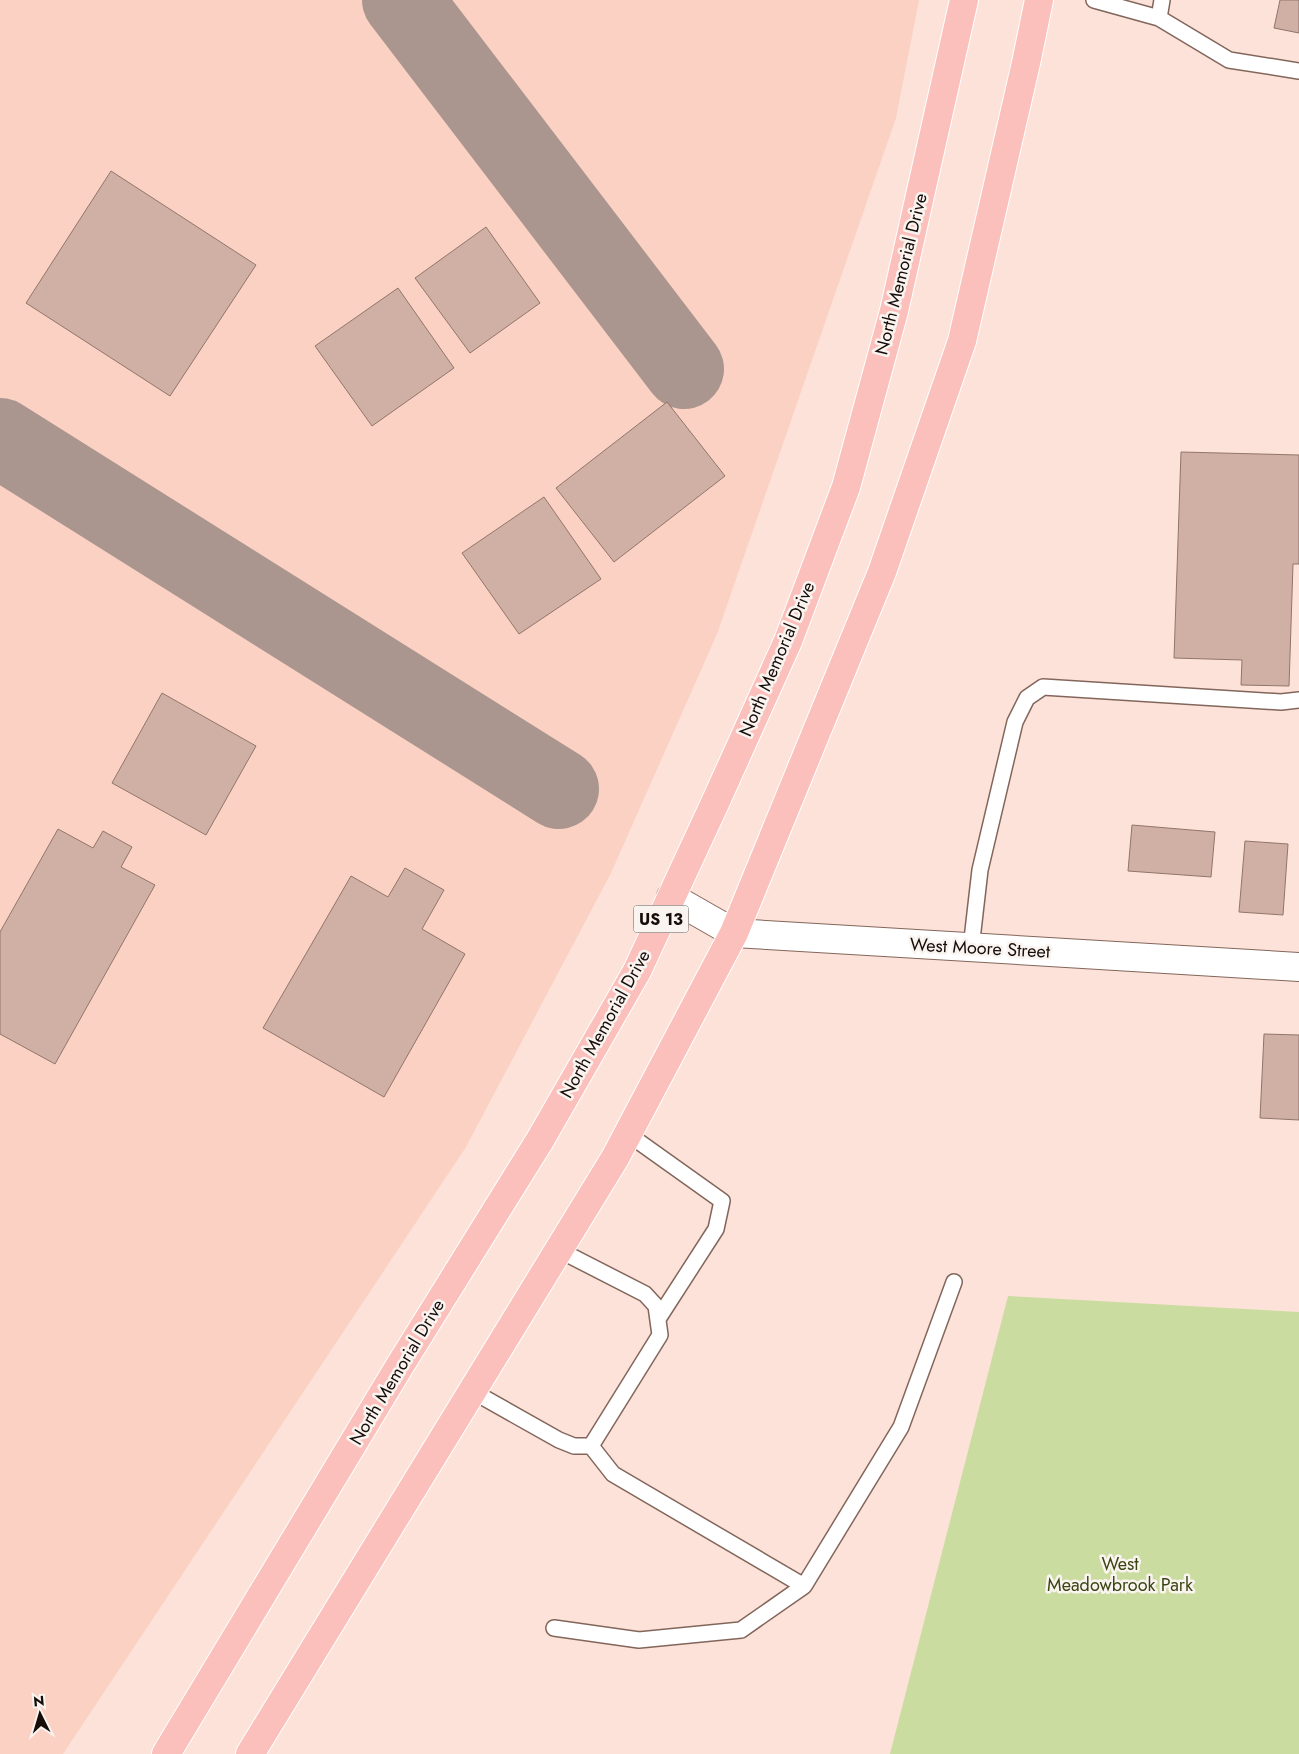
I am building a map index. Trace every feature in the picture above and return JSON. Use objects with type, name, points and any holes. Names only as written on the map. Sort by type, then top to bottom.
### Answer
[{"type":"main road","name":"North Memorial Drive","points":[[166,1754],[404,1359],[540,1140],[637,971],[788,641],[846,487],[894,311],[964,0]]},
{"type":"main road","points":[[250,1754],[628,1134],[734,933],[882,572],[962,341],[1039,0]]},
{"type":"street","name":"West Moore Street","points":[[671,897],[734,933],[1299,967]]},
{"type":"lane","points":[[1094,0],[1159,18],[1229,60],[1299,72]]},
{"type":"lane","points":[[1159,18],[1162,0]]},
{"type":"lane","points":[[971,948],[980,870],[1015,722],[1027,698],[1043,687],[1281,702],[1299,700]]},
{"type":"lane","points":[[628,1134],[722,1201],[716,1229],[658,1319]]},
{"type":"lane","points":[[559,1250],[646,1294],[656,1306],[660,1335],[592,1446]]},
{"type":"lane","points":[[554,1628],[639,1640],[741,1630],[804,1586],[901,1428],[954,1282]]},
{"type":"lane","points":[[472,1391],[559,1440],[574,1446],[592,1446]]},
{"type":"lane","points":[[592,1446],[613,1474],[804,1586]]},
{"type":"shaded area","points":[[0,0],[919,0],[896,118],[717,634],[611,873],[466,1147],[63,1754],[0,1754]]},
{"type":"green space","name":"West Meadowbrook Park","points":[[1008,1296],[1299,1312],[1299,1754],[890,1754]]},
{"type":"building","points":[[1280,0],[1299,0],[1299,33],[1274,28]]},
{"type":"building","points":[[111,171],[256,265],[170,396],[26,303]]},
{"type":"building","points":[[486,227],[540,303],[470,353],[415,278]]},
{"type":"building","points":[[398,288],[454,368],[372,426],[315,346]]},
{"type":"building","points":[[667,402],[725,476],[614,562],[556,488]]},
{"type":"building","points":[[1181,452],[1299,455],[1299,564],[1293,564],[1289,686],[1241,685],[1242,660],[1174,658]]},
{"type":"building","points":[[544,497],[601,579],[519,634],[462,553]]},
{"type":"building","points":[[162,693],[256,746],[206,835],[112,783]]},
{"type":"building","points":[[1132,825],[1215,832],[1211,877],[1128,871]]},
{"type":"building","points":[[58,829],[93,848],[103,831],[132,847],[121,867],[155,885],[55,1064],[0,1034],[0,932]]},
{"type":"building","points":[[1245,841],[1288,844],[1283,915],[1239,912]]},
{"type":"building","points":[[405,868],[444,890],[422,929],[465,954],[384,1097],[263,1028],[351,876],[388,897]]},
{"type":"building","points":[[1264,1034],[1299,1035],[1299,1120],[1260,1118]]},
{"type":"taxiway","points":[[402,0],[684,369]]},
{"type":"taxiway","points":[[0,438],[559,789]]}]
